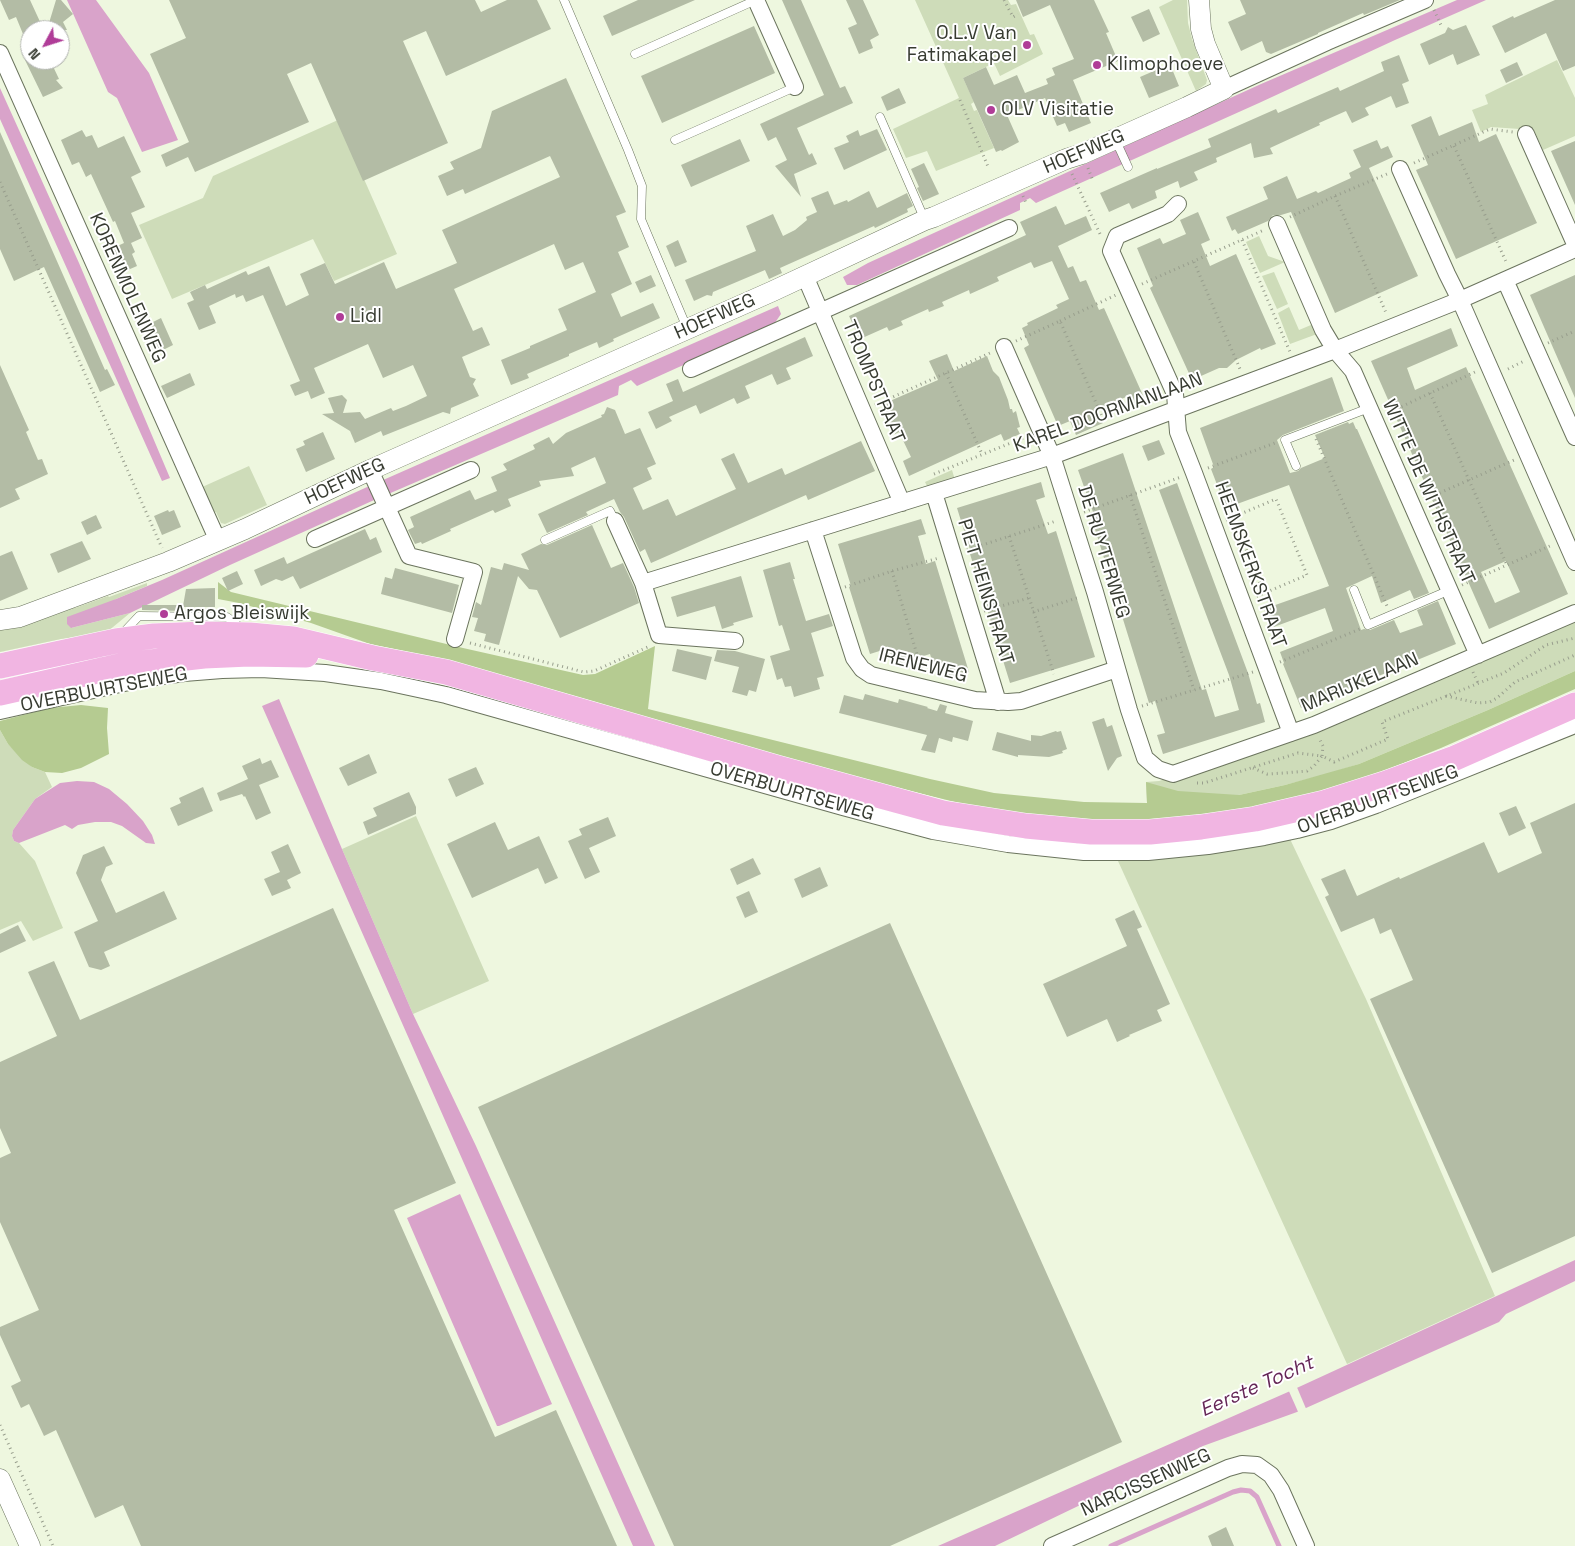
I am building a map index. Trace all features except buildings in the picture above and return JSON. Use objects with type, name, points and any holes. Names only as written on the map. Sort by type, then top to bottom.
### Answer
[{"type":"main road","name":"OVERBUURTSEWEG","points":[[0,666],[116,641],[154,636],[184,634],[250,635],[293,639],[373,658],[446,672],[778,768],[943,813],[1026,826],[1092,832],[1150,832],[1201,827],[1255,819],[1324,803],[1384,784],[1455,758],[1575,705]]},
{"type":"main road","name":"OVERBUURTSEWEG","points":[[0,693],[124,665],[181,658],[249,654],[295,654],[373,658]]},
{"type":"street","points":[[756,0],[795,87]]},
{"type":"street","points":[[1199,0],[1201,29],[1205,44],[1224,89]]},
{"type":"street","name":"HOEFWEG","points":[[0,620],[20,617],[168,562],[218,541],[283,505],[372,476],[545,393],[925,220],[934,218],[1117,142],[1224,89],[1335,38],[1429,3]]},
{"type":"street","name":"KORENMOLENWEG","points":[[0,53],[218,541]]},
{"type":"street","points":[[1526,134],[1575,244]]},
{"type":"street","points":[[1400,169],[1460,300],[1575,562]]},
{"type":"street","name":"HEEMSKERKSTRAAT","points":[[1178,204],[1168,214],[1116,236],[1111,251],[1175,394],[1178,432],[1291,733]]},
{"type":"street","name":"WITTE DE WITHSTRAAT","points":[[1277,224],[1323,330],[1335,350],[1353,371],[1478,655]]},
{"type":"street","name":"HOEFWEG","points":[[691,369],[1009,228]]},
{"type":"street","name":"KAREL DOORMANLAAN","points":[[643,583],[1052,456],[1295,366],[1460,300],[1575,249]]},
{"type":"street","name":"TROMPSTRAAT","points":[[805,276],[902,503]]},
{"type":"street","points":[[1509,279],[1537,351],[1575,438]]},
{"type":"street","name":"DE RUYTERWEG","points":[[1004,347],[1052,456],[1145,758],[1158,770]]},
{"type":"street","name":"HOEFWEG","points":[[315,539],[384,503],[471,470]]},
{"type":"street","points":[[372,476],[409,556],[474,572],[455,639]]},
{"type":"street","name":"PIET HEINSTRAAT","points":[[934,493],[998,702]]},
{"type":"street","points":[[615,521],[643,583],[659,635],[735,641]]},
{"type":"street","name":"IRENEWEG","points":[[813,530],[854,658],[862,669],[871,675],[976,700],[998,702],[1021,701],[1118,669]]},
{"type":"street","name":"MARIJKELAAN","points":[[1158,770],[1173,774],[1314,725],[1575,613]]},
{"type":"street","name":"OVERBUURTSEWEG","points":[[0,711],[142,679],[184,673],[261,669],[325,673],[381,681],[446,695],[933,831],[1008,844],[1084,852],[1148,852],[1208,846],[1264,838],[1297,830],[1331,821],[1376,805],[1575,725]]},
{"type":"street","name":"NARCISSENWEG","points":[[1052,1546],[1228,1468],[1242,1464],[1257,1465],[1271,1475],[1281,1490],[1306,1546]]},
{"type":"street","points":[[0,1479],[30,1546]]},
{"type":"lane","points":[[564,0],[642,186],[641,219],[687,328]]},
{"type":"lane","points":[[635,54],[756,0]]},
{"type":"lane","points":[[675,140],[795,87]]},
{"type":"lane","points":[[880,117],[925,220]]},
{"type":"lane","points":[[1117,142],[1128,167]]},
{"type":"lane","points":[[1296,466],[1285,440],[1312,430],[1371,414]]},
{"type":"lane","points":[[545,540],[610,511],[615,521]]},
{"type":"lane","points":[[1354,590],[1368,625],[1450,590]]},
{"type":"path","points":[[1004,0],[1012,17],[1018,14]]},
{"type":"path","points":[[1429,3],[1440,25]]},
{"type":"path","points":[[960,100],[989,169]]},
{"type":"path","points":[[1454,146],[1509,279]]},
{"type":"path","points":[[1071,170],[1102,238]]},
{"type":"path","points":[[0,182],[168,562]]},
{"type":"path","points":[[1335,196],[1392,327]]},
{"type":"path","points":[[1242,240],[1295,366]]},
{"type":"path","points":[[1194,262],[1246,384]]},
{"type":"path","points":[[1371,414],[1491,371],[1537,351],[1575,331]]},
{"type":"path","points":[[946,373],[982,454]]},
{"type":"path","points":[[1430,393],[1507,565]]},
{"type":"path","points":[[931,476],[1040,430]]},
{"type":"path","points":[[1312,430],[1391,615]]},
{"type":"path","points":[[1412,506],[1527,454]]},
{"type":"path","points":[[1130,495],[1194,690]]},
{"type":"path","points":[[1214,525],[1276,499],[1307,575],[1242,602]]},
{"type":"path","points":[[1233,517],[1264,593]]},
{"type":"path","points":[[1010,536],[1059,689]]},
{"type":"path","points":[[1450,590],[1565,539]]},
{"type":"path","points":[[892,571],[927,688]]},
{"type":"path","points":[[1034,612],[1095,592]]},
{"type":"path","points":[[970,615],[1029,598]]},
{"type":"path","points":[[455,639],[584,672],[594,671],[656,643],[659,635]]},
{"type":"path","points":[[1254,768],[1267,774],[1284,773],[1307,771],[1322,756],[1334,762],[1388,739],[1382,722],[1504,673],[1546,645],[1575,638]]},
{"type":"path","points":[[1445,696],[1478,703],[1490,702],[1515,682],[1575,656]]},
{"type":"path","points":[[0,1425],[53,1546]]},
{"type":"green space","points":[[915,0],[1008,0],[1011,5],[1016,4],[1030,35],[1034,34],[1043,54],[1000,76],[994,63],[963,78],[974,102],[971,104],[974,111],[977,110],[994,148],[936,171],[927,151],[906,158],[893,129],[959,98]]},
{"type":"green space","points":[[1173,0],[1187,0],[1188,23],[1192,39],[1207,80],[1206,84],[1196,91],[1159,7]]},
{"type":"green space","points":[[1557,60],[1575,98],[1575,136],[1543,150],[1534,130],[1491,127],[1481,132],[1472,110],[1488,104],[1485,95]]},
{"type":"green space","points":[[338,120],[397,254],[334,281],[313,239],[172,299],[139,225],[203,198],[213,176]]},
{"type":"green space","points":[[1259,236],[1268,256],[1285,262],[1260,273],[1246,242]]},
{"type":"green space","points":[[1274,272],[1288,304],[1277,309],[1262,276]]},
{"type":"green space","points":[[1289,307],[1299,330],[1311,325],[1317,334],[1290,344],[1278,313]]},
{"type":"green space","points":[[249,466],[267,505],[225,524],[221,523],[216,512],[211,514],[200,488]]},
{"type":"green space","points":[[952,470],[955,480],[928,488],[925,482]]},
{"type":"green space","points":[[218,582],[231,592],[583,675],[595,674],[655,646],[648,709],[994,793],[1084,802],[1147,803],[1146,782],[1178,791],[1239,795],[1285,785],[1359,764],[1575,671],[1575,689],[1441,748],[1354,783],[1267,807],[1133,820],[1045,818],[979,808],[802,764],[451,661],[370,644],[311,623],[218,599]]},
{"type":"green space","points":[[147,583],[147,586],[116,599],[71,628],[130,613],[107,632],[61,639],[0,652],[0,630],[74,606],[75,608]]},
{"type":"green space","points":[[1575,620],[1575,671],[1488,710],[1359,764],[1327,774],[1239,795],[1147,803],[1146,782],[1159,781],[1227,760]]},
{"type":"green space","points":[[81,705],[108,708],[109,754],[81,768],[62,773],[45,772],[32,767],[22,760],[8,744],[0,730],[0,721],[50,708]]},
{"type":"green space","points":[[0,730],[8,744],[32,767],[45,772],[52,787],[35,799],[13,830],[12,836],[14,841],[19,843],[35,861],[63,928],[33,941],[21,921],[0,930]]},
{"type":"green space","points":[[416,816],[489,981],[413,1014],[342,849]]},
{"type":"green space","points":[[1290,839],[1366,999],[1495,1296],[1347,1364],[1118,861],[1199,855],[1244,849]]},
{"type":"shaded area","points":[[67,0],[96,0],[149,73],[178,140],[142,152],[117,98],[108,92]]},
{"type":"shaded area","points":[[1457,0],[1486,0],[1036,203],[1030,198],[1020,203],[1020,210],[857,285],[847,285],[843,277],[868,263],[1261,84]]},
{"type":"shaded area","points":[[0,88],[79,263],[170,478],[162,481],[0,119]]},
{"type":"shaded area","points":[[778,306],[781,314],[774,324],[637,386],[631,380],[619,386],[618,395],[372,501],[230,565],[130,613],[71,628],[67,624],[67,617],[162,580],[365,488]]},
{"type":"shaded area","points":[[279,699],[413,1014],[476,1146],[655,1546],[633,1546],[262,706]]},
{"type":"shaded area","points":[[94,782],[109,789],[143,821],[152,835],[155,844],[146,843],[122,826],[111,822],[78,825],[72,829],[65,825],[19,843],[14,841],[12,836],[13,830],[35,799],[60,783]]},
{"type":"shaded area","points":[[460,1194],[552,1404],[499,1426],[497,1426],[407,1218]]},
{"type":"shaded area","points":[[1575,1260],[1575,1281],[1506,1314],[1499,1322],[1297,1412],[1203,1446],[995,1546],[938,1546],[1288,1392]]},
{"type":"pier","points":[[1296,1385],[1307,1411],[1299,1414],[1288,1389]]},
{"type":"waterway","points":[[1111,1546],[1241,1490],[1250,1491],[1257,1497],[1279,1546]]},
{"type":"place","name":"O.L.V Van Fatimakapel","points":[[1027,45]]},
{"type":"place","name":"Klimophoeve","points":[[1097,65]]},
{"type":"place","name":"OLV Visitatie","points":[[991,110]]},
{"type":"place","name":"Lidl","points":[[340,317]]},
{"type":"place","name":"Argos Bleiswijk","points":[[164,614]]},
{"type":"water label","name":"Eerste Tocht","points":[[1257,1387]]}]
